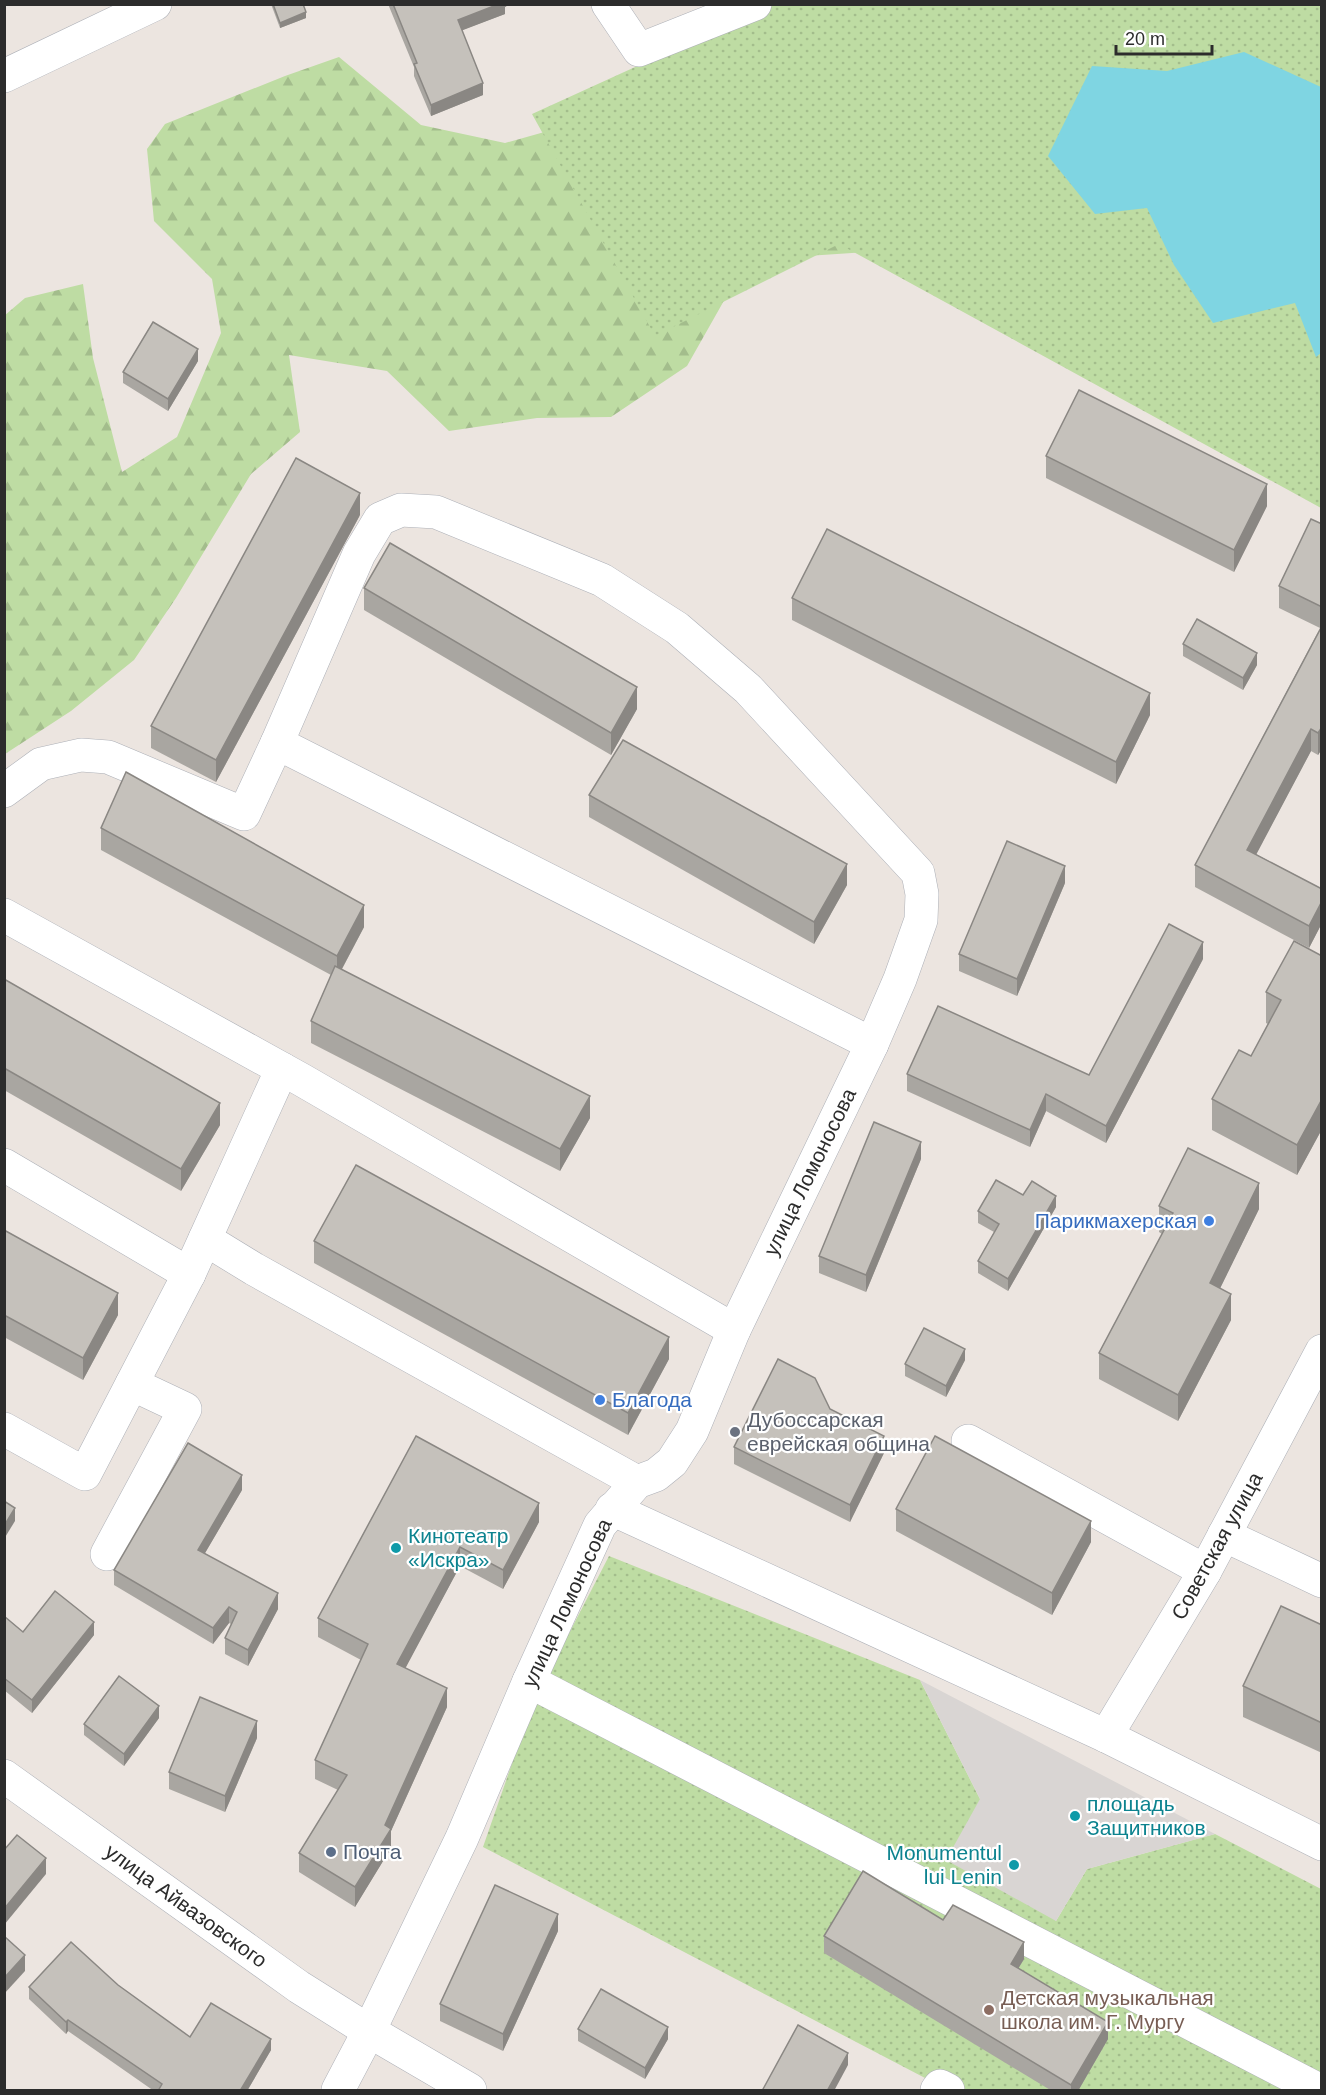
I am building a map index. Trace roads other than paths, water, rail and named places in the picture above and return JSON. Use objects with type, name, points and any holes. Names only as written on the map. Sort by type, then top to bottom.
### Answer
[{"type":"street","points":[[4,76],[155,4]]},
{"type":"street","points":[[608,4],[639,50],[756,4]]},
{"type":"street","name":"улица Ломоносова","points":[[277,743],[359,554],[380,519],[401,510],[436,512],[602,580],[677,628],[748,689],[918,873],[922,894],[921,920],[900,979],[872,1044],[734,1330],[692,1431],[672,1462],[656,1475],[637,1482],[600,1524],[529,1681],[462,1838],[338,2091]]},
{"type":"street","points":[[4,791],[41,764],[81,755],[108,757],[244,814],[277,743],[872,1044]]},
{"type":"street","points":[[4,915],[282,1069],[734,1330]]},
{"type":"street","points":[[4,1429],[85,1474],[189,1274],[282,1069]]},
{"type":"street","points":[[4,1166],[189,1274]]},
{"type":"street","points":[[205,1239],[254,1269],[637,1482]]},
{"type":"street","name":"Советская улица","points":[[1106,1737],[1205,1571],[1322,1351]]},
{"type":"street","points":[[107,1554],[185,1409],[132,1384]]},
{"type":"street","points":[[968,1441],[1205,1571]]},
{"type":"street","points":[[612,1509],[1106,1737],[1322,1844]]},
{"type":"street","points":[[1224,1535],[1322,1581]]},
{"type":"street","points":[[529,1681],[1319,2091]]},
{"type":"street","name":"улица Айвазовского","points":[[4,1776],[299,1987],[470,2091]]},
{"type":"street","points":[[937,2091],[940,2086],[948,2091]]},
{"type":"water","points":[[1244,52],[1321,87],[1322,352],[1316,357],[1295,303],[1213,323],[1174,265],[1147,208],[1095,214],[1048,156],[1092,66],[1167,71]]},
{"type":"place","name":"Парикмахерская","points":[[1209,1221]]},
{"type":"place","name":"Благода","points":[[600,1400]]},
{"type":"place","name":"Дубоссарская еврейская община","points":[[735,1432]]},
{"type":"place","name":"Кинотеатр «Искра»","points":[[396,1548]]},
{"type":"place","name":"площадь Защитников","points":[[1075,1816]]},
{"type":"place","name":"Почта","points":[[331,1852]]},
{"type":"place","name":"Monumentul lui Lenin","points":[[1014,1865]]},
{"type":"place","name":"Детская музыкальная школа им. Г. Мургу","points":[[989,2010]]}]
